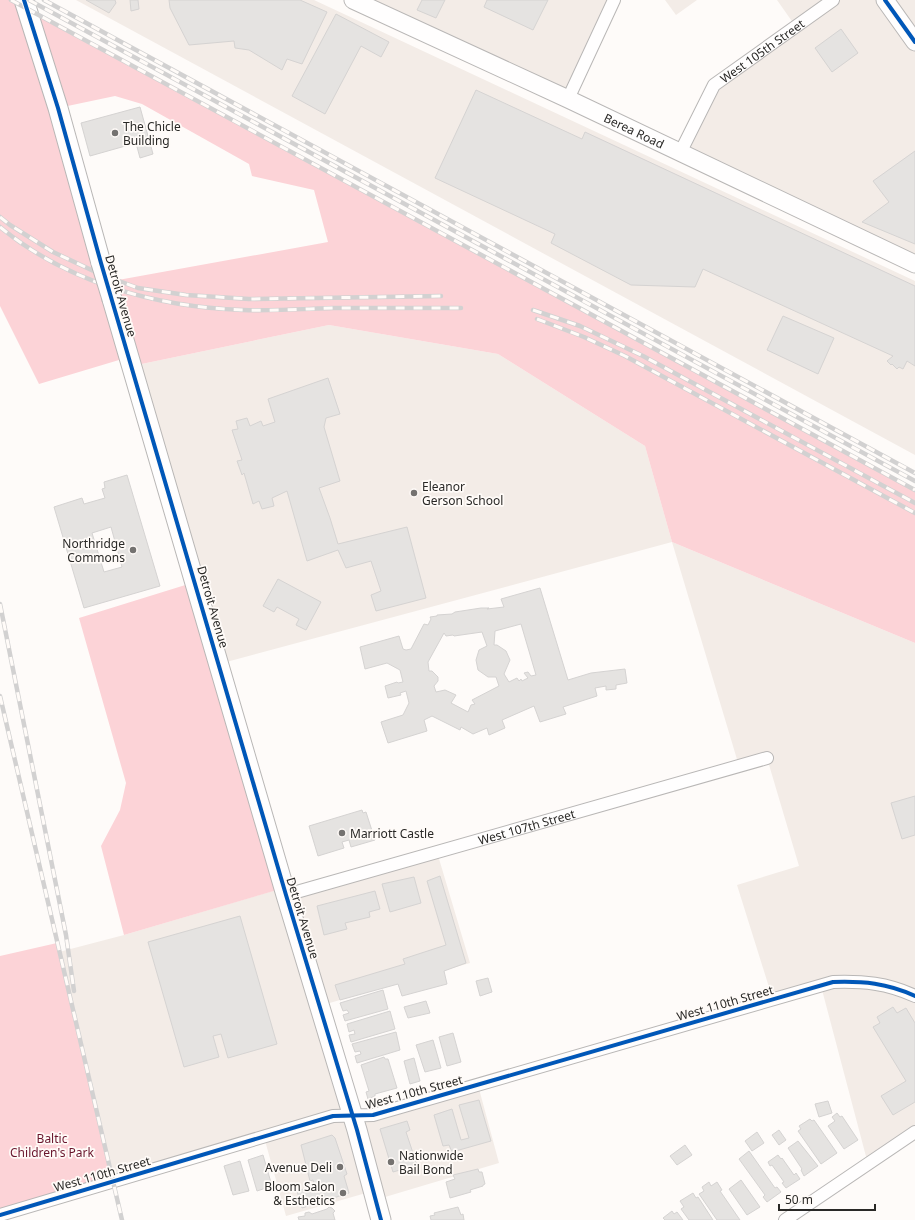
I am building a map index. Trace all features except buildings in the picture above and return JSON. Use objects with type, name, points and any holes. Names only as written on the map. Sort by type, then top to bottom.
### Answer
[{"type":"main road","name":"Detroit Avenue","points":[[24,0],[58,108],[101,263],[352,1116],[381,1220]]},
{"type":"main road","name":"Berea Road","points":[[353,0],[568,99],[915,264]]},
{"type":"main road","points":[[885,0],[915,42]]},
{"type":"street","points":[[568,99],[614,0]]},
{"type":"street","name":"West 105th Street","points":[[680,153],[714,85],[833,0]]},
{"type":"street","name":"West 107th Street","points":[[286,895],[767,758]]},
{"type":"street","name":"West 110th Street","points":[[0,1215],[333,1116],[373,1115],[833,982],[858,981],[881,984],[915,996]]},
{"type":"street","points":[[785,1220],[915,1132]]},
{"type":"shaded area","points":[[76,0],[314,0],[915,281],[915,455]]},
{"type":"shaded area","points":[[353,0],[614,0],[568,99]]},
{"type":"shaded area","points":[[665,0],[697,0],[676,15]]},
{"type":"shaded area","points":[[777,0],[915,0],[915,264],[680,153],[714,85],[796,27]]},
{"type":"shaded area","name":"Eleanor Gerson School","points":[[329,325],[498,354],[645,446],[672,542],[219,664],[132,366]]},
{"type":"shaded area","points":[[672,542],[915,643],[915,1132],[868,1164],[821,986],[773,1000],[737,885],[799,866],[767,758],[739,766]]},
{"type":"shaded area","points":[[437,852],[470,963],[319,1006],[352,1115],[478,1085],[499,1163],[375,1200],[373,1191],[286,1216],[264,1137],[113,1181],[59,952],[124,935],[283,888],[285,895]]},
{"type":"green space","points":[[0,0],[11,0],[915,490],[915,643],[672,542],[645,446],[498,354],[329,325],[132,366],[129,357],[39,384],[0,306]],"holes":[[[115,96],[142,104],[249,164],[252,176],[314,190],[328,242],[107,282],[58,108]]]},
{"type":"green space","points":[[195,582],[284,888],[124,935],[101,846],[120,810],[126,783],[79,618]]},
{"type":"green space","name":"Baltic Children's Park","points":[[57,943],[113,1181],[0,1215],[0,956]]},
{"type":"railway","points":[[11,0],[915,490]]},
{"type":"railway","points":[[29,0],[915,481]]},
{"type":"railway","points":[[44,0],[915,473]]},
{"type":"railway","points":[[0,217],[53,252],[100,274],[138,288],[186,295],[249,299],[441,296]]},
{"type":"railway","points":[[0,227],[26,247],[54,263],[84,277],[114,288],[178,304],[243,310],[461,308]]},
{"type":"railway","points":[[533,310],[580,326],[643,356],[915,503]]},
{"type":"railway","points":[[537,319],[584,337],[625,356],[915,513]]},
{"type":"railway","points":[[0,604],[66,935],[74,991]]},
{"type":"railway","points":[[0,696],[122,1220]]},
{"type":"cycle path","points":[[24,0],[58,108],[101,263],[286,895],[357,1130],[381,1220]]},
{"type":"cycle path","points":[[885,0],[915,42]]},
{"type":"cycle path","points":[[0,1215],[333,1116],[373,1115],[833,982],[875,984],[895,988],[915,996]]},
{"type":"place","name":"The Chicle Building","points":[[115,133]]},
{"type":"place","name":"Eleanor Gerson School","points":[[414,493]]},
{"type":"place","name":"Northridge Commons","points":[[133,550]]},
{"type":"place","name":"Marriott Castle","points":[[342,833]]},
{"type":"place","name":"Nationwide Bail Bond","points":[[391,1162]]},
{"type":"place","name":"Avenue Deli","points":[[340,1167]]},
{"type":"place","name":"Bloom Salon & Esthetics","points":[[343,1193]]}]
